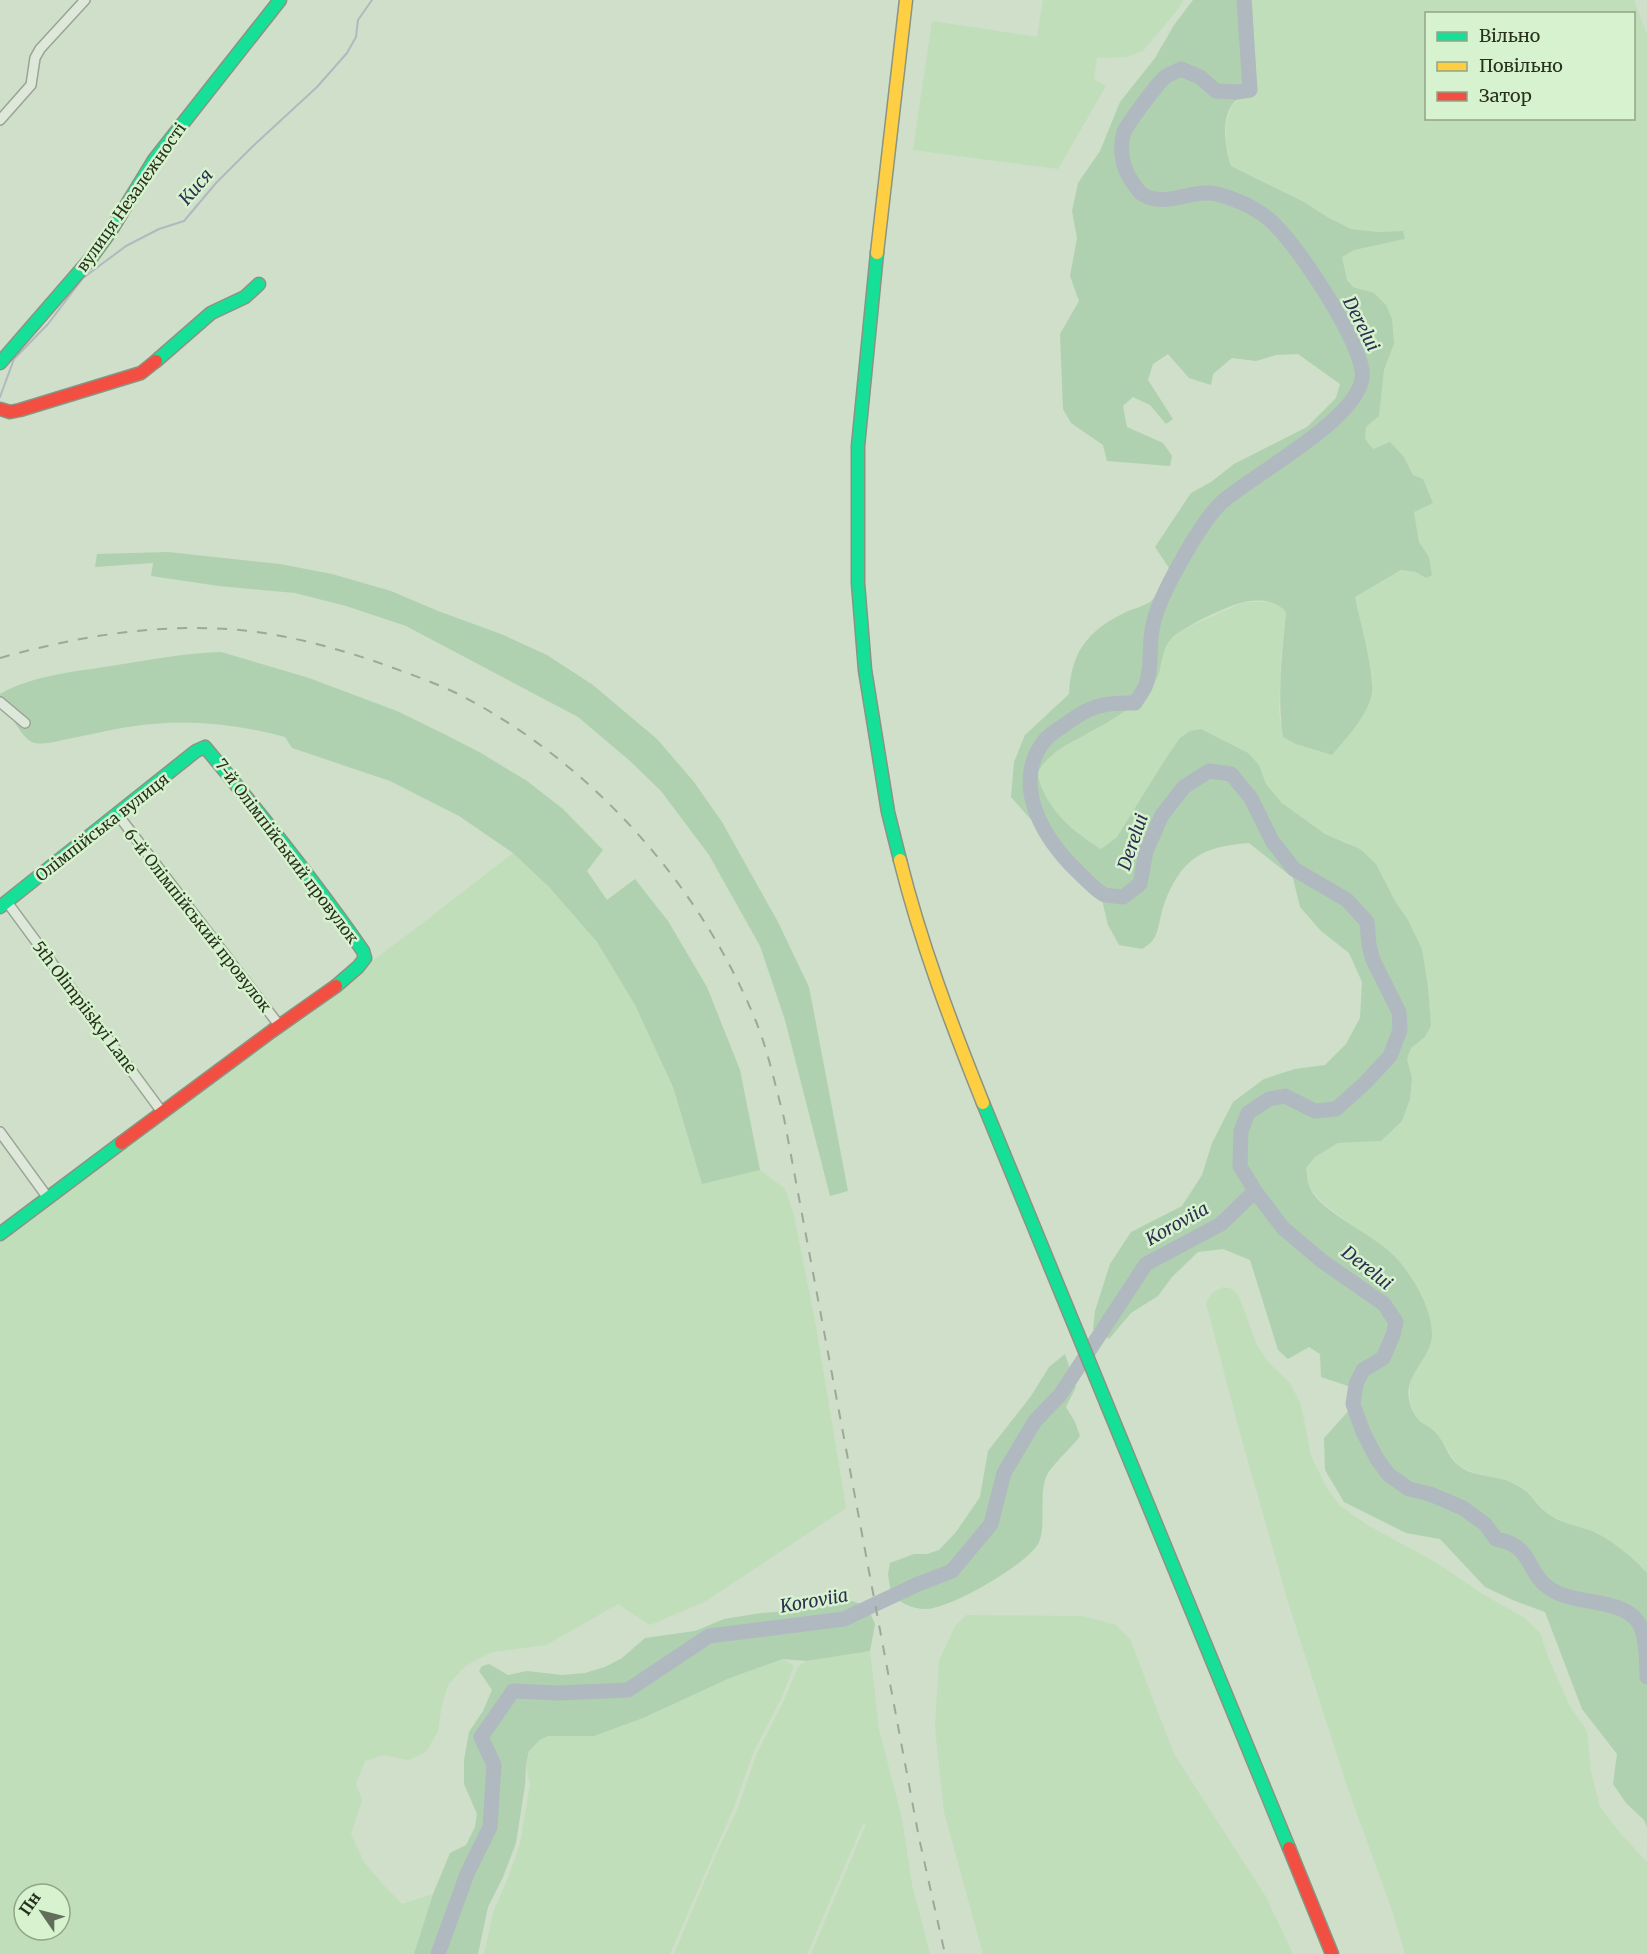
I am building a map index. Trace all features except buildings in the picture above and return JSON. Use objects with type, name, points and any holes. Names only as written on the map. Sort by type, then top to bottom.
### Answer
[{"type":"main road","name":"вулиця Незалежності","points":[[0,363],[92,258],[159,153],[280,0]]},
{"type":"main road","points":[[906,0],[858,446],[858,559],[865,670],[892,831],[929,966],[964,1058],[1332,1954]]},
{"type":"main road","points":[[0,409],[10,412],[20,410],[141,373],[211,313],[245,297],[259,284]]},
{"type":"main road","name":"Олімпійська вулиця","points":[[3,904],[204,747]]},
{"type":"main road","name":"7-й Олімпійський провулок","points":[[204,747],[276,832],[363,951],[365,959],[338,984],[279,1025]]},
{"type":"main road","points":[[0,1234],[279,1025]]},
{"type":"street","points":[[0,120],[31,85],[35,58],[40,49],[86,0]]},
{"type":"street","points":[[0,702],[25,723]]},
{"type":"street","name":"6-й Олімпійський провулок","points":[[117,815],[279,1025]]},
{"type":"street","name":"5th Olimpiiskyi Lane","points":[[3,904],[162,1112]]},
{"type":"street","points":[[0,1132],[48,1198]]},
{"type":"green space","points":[[1043,0],[1183,0],[1143,51],[1127,57],[1097,58],[1094,79],[1106,86],[1058,169],[913,150],[932,21],[1037,37]]},
{"type":"green space","points":[[1193,0],[1252,0],[1257,87],[1236,101],[1228,113],[1225,136],[1231,166],[1304,202],[1351,229],[1378,232],[1403,231],[1405,239],[1354,250],[1342,257],[1347,280],[1353,287],[1374,293],[1386,305],[1392,319],[1394,344],[1384,370],[1379,416],[1366,427],[1365,439],[1373,449],[1390,442],[1404,457],[1413,475],[1423,479],[1433,503],[1414,512],[1419,542],[1429,557],[1432,575],[1426,578],[1416,572],[1401,570],[1355,597],[1370,664],[1371,698],[1359,721],[1332,755],[1296,744],[1283,737],[1280,690],[1286,612],[1267,601],[1255,601],[1228,608],[1176,634],[1166,647],[1158,676],[1146,694],[1116,717],[1060,749],[1042,765],[1037,773],[1053,808],[1070,826],[1101,849],[1117,837],[1180,738],[1190,731],[1201,729],[1248,753],[1259,765],[1266,784],[1282,803],[1325,834],[1360,849],[1376,864],[1422,949],[1431,1026],[1425,1037],[1411,1048],[1407,1059],[1412,1078],[1410,1099],[1402,1121],[1381,1141],[1338,1143],[1315,1157],[1306,1168],[1308,1184],[1315,1196],[1336,1215],[1390,1251],[1405,1269],[1421,1295],[1429,1314],[1432,1334],[1426,1354],[1410,1382],[1408,1393],[1410,1404],[1417,1418],[1433,1430],[1455,1462],[1468,1471],[1505,1480],[1522,1488],[1543,1510],[1567,1523],[1604,1537],[1647,1573],[1647,1827],[1644,1820],[1626,1803],[1613,1784],[1617,1754],[1582,1709],[1545,1612],[1485,1587],[1440,1539],[1406,1533],[1344,1502],[1325,1470],[1324,1438],[1352,1407],[1351,1387],[1321,1377],[1320,1354],[1309,1347],[1288,1359],[1278,1350],[1250,1260],[1223,1249],[1198,1252],[1172,1277],[1158,1296],[1131,1313],[1109,1339],[1093,1329],[1095,1311],[1110,1264],[1131,1232],[1182,1206],[1202,1175],[1212,1143],[1233,1102],[1264,1079],[1295,1069],[1325,1065],[1346,1044],[1360,1018],[1362,982],[1349,953],[1321,931],[1300,907],[1293,878],[1249,843],[1218,847],[1195,858],[1178,876],[1171,889],[1164,904],[1157,933],[1152,941],[1142,949],[1119,945],[1108,925],[1102,900],[1063,862],[1040,830],[1011,797],[1014,762],[1025,735],[1069,694],[1073,667],[1083,645],[1100,627],[1150,602],[1161,588],[1171,571],[1155,547],[1191,493],[1211,482],[1234,464],[1307,427],[1336,398],[1340,384],[1298,354],[1276,355],[1256,361],[1232,358],[1213,374],[1211,385],[1189,378],[1168,354],[1153,364],[1148,380],[1173,419],[1166,424],[1150,405],[1133,397],[1123,406],[1127,427],[1163,443],[1172,456],[1170,466],[1107,461],[1103,445],[1071,423],[1063,409],[1060,334],[1079,301],[1070,276],[1077,238],[1072,211],[1078,183],[1100,151],[1120,102],[1155,58],[1174,25]]},
{"type":"green space","points":[[1252,0],[1634,0],[1647,35],[1647,1573],[1611,1543],[1590,1531],[1570,1526],[1547,1513],[1524,1488],[1502,1479],[1480,1476],[1458,1465],[1434,1431],[1418,1420],[1410,1403],[1410,1383],[1417,1366],[1429,1349],[1347,1221],[1324,1204],[1309,1187],[1306,1168],[1315,1157],[1338,1143],[1381,1141],[1402,1121],[1410,1099],[1412,1078],[1407,1059],[1411,1048],[1425,1037],[1431,1026],[1422,949],[1376,864],[1348,843],[1325,834],[1282,803],[1266,784],[1259,765],[1117,837],[1101,849],[1079,834],[1057,814],[1040,787],[1037,773],[1045,759],[1141,699],[1158,676],[1162,657],[1170,640],[1184,629],[1244,602],[1271,602],[1281,605],[1286,612],[1281,656],[1279,711],[1283,737],[1372,681],[1355,597],[1401,570],[1416,572],[1426,578],[1429,557],[1419,542],[1414,512],[1433,503],[1423,480],[1413,475],[1404,457],[1373,449],[1365,439],[1366,427],[1379,416],[1384,370],[1394,344],[1362,289],[1353,287],[1347,280],[1342,256],[1354,250],[1405,239],[1403,231],[1378,232],[1351,229],[1304,202],[1231,166],[1225,146],[1226,123],[1232,105],[1257,86]]},
{"type":"green space","points":[[168,552],[280,564],[332,574],[391,591],[501,634],[547,655],[593,685],[657,739],[694,782],[722,822],[778,922],[809,987],[848,1191],[830,1196],[785,1020],[760,946],[709,855],[661,791],[630,761],[578,717],[406,626],[346,606],[295,593],[219,586],[151,576],[153,563],[95,567],[97,554]]},
{"type":"green space","points":[[221,652],[309,678],[397,711],[481,753],[527,781],[563,809],[603,850],[587,871],[607,900],[635,879],[668,921],[707,987],[740,1070],[760,1170],[702,1184],[673,1087],[635,1005],[597,942],[549,887],[513,853],[459,816],[390,781],[292,748],[285,737],[248,729],[211,724],[154,724],[51,743],[35,743],[20,730],[0,696],[26,682],[54,675],[166,657]]},
{"type":"green space","points":[[513,853],[549,887],[597,942],[635,1005],[673,1087],[702,1184],[760,1170],[785,1189],[794,1216],[815,1321],[846,1508],[706,1601],[650,1625],[618,1604],[546,1645],[492,1652],[465,1666],[448,1685],[442,1704],[438,1731],[426,1752],[408,1760],[384,1755],[365,1761],[356,1784],[362,1800],[351,1834],[364,1862],[402,1904],[433,1894],[414,1954],[0,1954],[0,1238],[423,923]]},
{"type":"green space","points":[[1223,1287],[1232,1289],[1239,1297],[1257,1345],[1268,1362],[1290,1383],[1301,1405],[1311,1456],[1326,1487],[1340,1506],[1369,1526],[1435,1562],[1484,1595],[1525,1618],[1540,1633],[1570,1706],[1587,1731],[1591,1772],[1600,1807],[1647,1862],[1647,1954],[1405,1954],[1392,1910],[1347,1786],[1289,1605],[1240,1433],[1206,1303],[1212,1293]]},
{"type":"green space","points":[[1065,1354],[1076,1387],[1066,1407],[1080,1436],[1054,1466],[1044,1482],[1042,1529],[1038,1544],[1031,1553],[1003,1574],[950,1603],[924,1609],[898,1600],[891,1594],[888,1574],[890,1563],[914,1554],[927,1554],[939,1550],[956,1532],[980,1497],[988,1451],[1031,1396],[1049,1367]]},
{"type":"green space","points":[[852,1601],[867,1606],[875,1624],[870,1651],[806,1661],[783,1659],[730,1678],[643,1718],[594,1736],[548,1736],[540,1740],[529,1751],[516,1843],[488,1907],[478,1954],[414,1954],[433,1894],[450,1853],[466,1845],[475,1827],[477,1814],[464,1784],[464,1760],[469,1732],[483,1711],[492,1690],[479,1671],[482,1666],[489,1664],[508,1675],[527,1671],[562,1675],[585,1673],[605,1667],[622,1658],[645,1638],[695,1631],[724,1619],[761,1613],[814,1609]]},
{"type":"green space","points":[[966,1615],[1083,1616],[1116,1625],[1130,1639],[1174,1754],[1266,1897],[1293,1954],[983,1954],[944,1812],[935,1728],[939,1661],[955,1626]]},
{"type":"green space","points":[[870,1651],[879,1729],[902,1819],[912,1885],[930,1954],[811,1954],[866,1824],[863,1824],[807,1954],[674,1954],[738,1808],[757,1753],[798,1667],[806,1661]]},
{"type":"green space","points":[[783,1659],[794,1666],[781,1699],[754,1751],[734,1807],[670,1954],[484,1954],[494,1910],[520,1844],[530,1785],[526,1765],[530,1750],[540,1740],[548,1736],[594,1736],[643,1718],[730,1678]]},
{"type":"waterway","name":"Кися","points":[[0,397],[14,359],[48,324],[83,278],[126,246],[159,229],[184,221],[216,183],[317,87],[347,53],[356,37],[358,20],[372,0]]},
{"type":"waterway","name":"Derelui","points":[[1244,0],[1250,90],[1216,91],[1200,77],[1181,69],[1167,76],[1150,95],[1124,132],[1122,144],[1124,163],[1128,175],[1138,189],[1142,194],[1151,198],[1170,199],[1198,194],[1217,194],[1245,204],[1270,220],[1310,269],[1349,334],[1362,370],[1359,387],[1348,405],[1329,424],[1221,503],[1181,561],[1163,597],[1152,632],[1147,680],[1135,703],[1114,703],[1097,707],[1072,719],[1053,733],[1035,756],[1030,789],[1040,822],[1070,864],[1101,893],[1123,897],[1140,884],[1146,851],[1162,815],[1184,787],[1209,771],[1231,774],[1251,798],[1272,841],[1294,869],[1347,900],[1367,922],[1373,960],[1399,1012],[1400,1030],[1390,1056],[1336,1109],[1315,1111],[1285,1096],[1269,1099],[1248,1113],[1241,1131],[1240,1166],[1255,1191],[1283,1228],[1322,1261],[1384,1304],[1396,1322],[1383,1358],[1363,1370],[1356,1384],[1353,1404],[1363,1432],[1377,1459],[1389,1475],[1409,1489],[1430,1494],[1463,1508],[1485,1524],[1496,1539],[1508,1543],[1524,1554],[1543,1584],[1552,1590],[1573,1598],[1610,1605],[1631,1614],[1638,1622],[1643,1634],[1647,1677]]},
{"type":"waterway","name":"Koroviia","points":[[438,1954],[467,1874],[490,1827],[494,1765],[481,1737],[513,1691],[558,1693],[628,1690],[709,1636],[844,1619],[918,1584],[952,1571],[991,1524],[1004,1473],[1035,1421],[1060,1395],[1146,1264],[1221,1224],[1255,1191]]},
{"type":"railway","points":[[0,658],[98,636],[198,628],[231,629],[278,635],[360,657],[453,692],[511,725],[556,757],[598,793],[637,833],[672,876],[704,921],[732,969],[760,1031],[784,1118],[919,1838],[945,1954]]},
{"type":"traffic: fast","points":[[0,363],[91,258],[110,232],[154,160],[280,0]]},
{"type":"traffic: fast","points":[[877,253],[858,446],[858,583],[865,670],[888,812],[900,860]]},
{"type":"traffic: fast","points":[[156,361],[211,313],[245,297],[259,284]]},
{"type":"traffic: fast","points":[[0,907],[196,751],[205,747],[286,847],[363,951],[365,958],[336,986]]},
{"type":"traffic: fast","points":[[983,1103],[1289,1848]]},
{"type":"traffic: fast","points":[[0,1234],[121,1143]]},
{"type":"traffic: slow","points":[[877,253],[906,0]]},
{"type":"traffic: slow","points":[[900,860],[937,983],[983,1103]]},
{"type":"traffic: jam","points":[[0,409],[10,412],[20,410],[141,373],[156,361]]},
{"type":"traffic: jam","points":[[121,1143],[336,986]]},
{"type":"traffic: jam","points":[[1289,1848],[1332,1954]]}]
